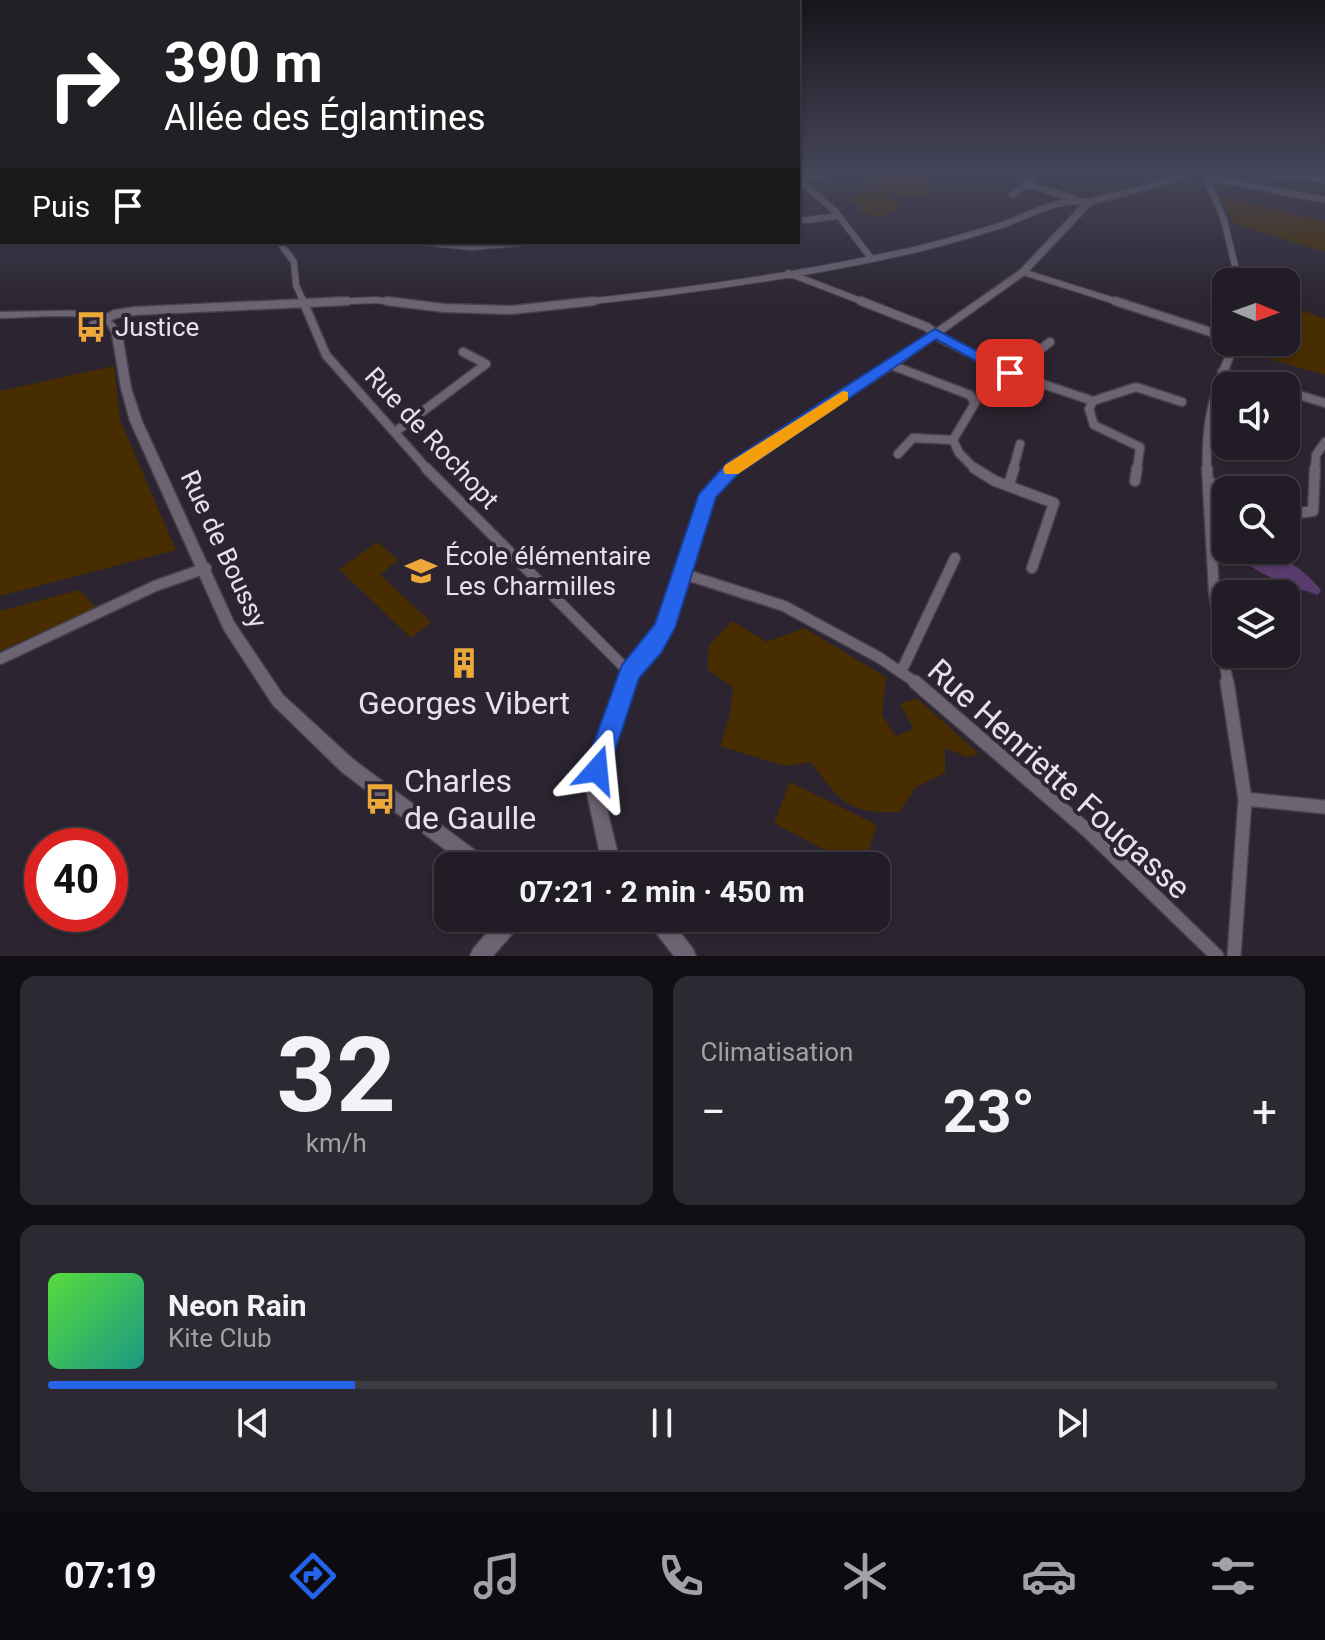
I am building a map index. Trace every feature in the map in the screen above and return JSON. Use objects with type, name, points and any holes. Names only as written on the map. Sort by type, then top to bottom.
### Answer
[{"type":"street","points":[[800,221],[833,217]]},
{"type":"street","points":[[838,217],[871,258]]},
{"type":"street","points":[[93,325],[127,312],[395,300],[444,308],[512,310],[717,287],[947,241],[1019,217]]},
{"type":"street","points":[[607,852],[594,789],[597,770],[630,673],[654,646],[664,628],[708,494],[733,468],[891,365],[1023,272],[1070,217]]},
{"type":"street","points":[[1223,217],[1236,268]]},
{"type":"street","name":"Rue de Rochopt","points":[[279,244],[294,262],[296,285],[326,355],[437,480],[630,673]]},
{"type":"street","points":[[440,244],[471,247],[509,244]]},
{"type":"street","points":[[1023,272],[1212,333]]},
{"type":"street","points":[[788,273],[935,333],[1010,373],[1093,401],[1136,387],[1182,402]]},
{"type":"street","points":[[0,315],[104,319]]},
{"type":"street","points":[[40,316],[111,331],[118,344]]},
{"type":"street","name":"Rue de Boussy","points":[[104,319],[113,326],[136,421],[206,568],[229,626],[278,700],[348,766],[463,852]]},
{"type":"street","points":[[1010,373],[1050,342]]},
{"type":"street","points":[[395,432],[486,364],[463,352]]},
{"type":"street","points":[[1222,372],[1229,356]]},
{"type":"street","points":[[891,365],[970,395],[975,403],[953,440]]},
{"type":"street","points":[[1300,395],[1325,403]]},
{"type":"street","points":[[1093,401],[1089,409],[1094,425],[1140,447],[1135,481]]},
{"type":"street","points":[[1212,408],[1206,444],[1214,592],[1245,799],[1234,956]]},
{"type":"street","points":[[898,454],[913,438],[953,440]]},
{"type":"street","points":[[953,440],[962,462],[974,471],[1054,503],[1032,568]]},
{"type":"street","points":[[1300,513],[1313,511],[1316,455],[1325,442]]},
{"type":"street","points":[[1009,485],[1020,444]]},
{"type":"street","points":[[1208,482],[1212,483]]},
{"type":"street","points":[[901,672],[955,558]]},
{"type":"street","points":[[0,659],[155,586],[206,568]]},
{"type":"street","name":"Rue Henriette Fougasse","points":[[684,574],[784,606],[931,692],[1089,832],[1217,956]]},
{"type":"street","points":[[1245,799],[1325,807]]},
{"type":"street","points":[[480,956],[501,932]]},
{"type":"street","points":[[668,932],[686,956]]},
{"type":"shaded area","points":[[1231,217],[1304,217],[1325,222],[1325,252],[1234,223]]},
{"type":"shaded area","points":[[1300,309],[1325,319],[1325,375],[1259,356],[1300,356]]},
{"type":"shaded area","points":[[114,366],[120,420],[176,550],[0,596],[0,391]]},
{"type":"shaded area","points":[[378,542],[398,560],[380,575],[431,622],[411,638],[339,569]]},
{"type":"shaded area","points":[[1292,564],[1321,590],[1318,595],[1300,589],[1300,580],[1277,580],[1249,565]]},
{"type":"shaded area","points":[[79,590],[96,608],[0,651],[0,611]]},
{"type":"shaded area","points":[[732,621],[767,642],[804,628],[886,677],[882,715],[896,736],[914,729],[900,704],[917,698],[979,754],[968,757],[945,748],[945,773],[916,787],[899,812],[881,812],[846,802],[811,762],[785,766],[720,746],[730,714],[733,687],[707,669],[709,645]]},
{"type":"shaded area","points":[[790,782],[877,825],[868,852],[829,852],[774,823]]},
{"type":"slow traffic","points":[[732,469],[843,396]]},
{"type":"place","name":"Justice","points":[[91,327]]},
{"type":"place","name":"École élémentaire Les Charmilles","points":[[421,571]]},
{"type":"place","name":"Georges Vibert","points":[[464,663]]},
{"type":"place","name":"Charles de Gaulle","points":[[380,799]]},
{"type":"route","points":[[597,770],[630,673],[654,646],[664,628],[708,494],[719,480],[935,333],[1010,373]]}]
